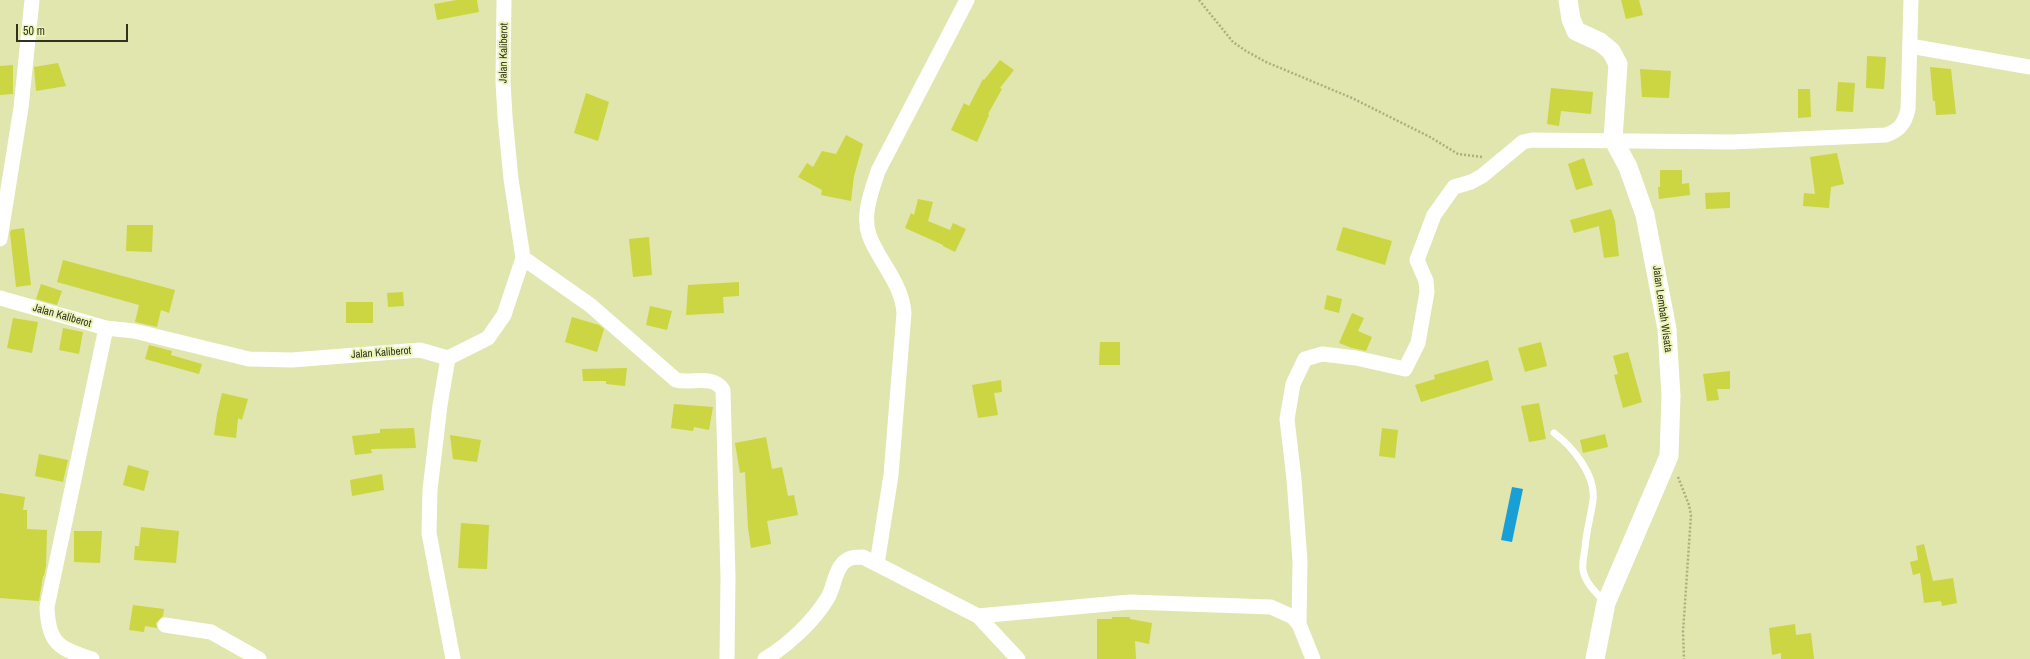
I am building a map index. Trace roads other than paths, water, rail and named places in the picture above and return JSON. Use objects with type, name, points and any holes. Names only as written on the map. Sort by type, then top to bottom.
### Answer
[{"type":"street","points":[[0,239],[21,108],[32,0]]},
{"type":"street","name":"Jalan Kaliberot","points":[[0,298],[106,328],[134,332],[249,359],[292,360],[420,350],[448,358],[488,338],[504,315],[523,258],[511,179],[505,117],[503,81],[504,0]]},
{"type":"street","points":[[877,564],[891,475],[904,313],[903,300],[869,234],[867,217],[870,198],[878,171],[967,0]]},
{"type":"street","points":[[1568,0],[1571,19],[1576,31],[1600,42],[1611,51],[1618,64],[1613,140]]},
{"type":"street","points":[[1299,624],[1300,560],[1294,479],[1287,419],[1293,384],[1305,359],[1322,354],[1356,358],[1405,368],[1418,343],[1427,292],[1426,280],[1417,260],[1434,215],[1454,187],[1482,176],[1523,142],[1532,140],[1732,142],[1886,135],[1897,131],[1905,122],[1908,109],[1911,0]]},
{"type":"street","points":[[1910,46],[2030,67]]},
{"type":"street","name":"Jalan Lembah Wisata","points":[[1595,659],[1606,603],[1669,456],[1671,396],[1667,329],[1645,215],[1628,167],[1613,140]]},
{"type":"street","points":[[523,258],[590,305],[676,380],[685,383],[699,380],[712,381],[719,384],[722,390],[728,576],[727,659]]},
{"type":"street","points":[[92,659],[73,653],[53,638],[48,623],[47,607],[106,328]]},
{"type":"street","points":[[448,358],[440,405],[430,490],[429,533],[453,659]]},
{"type":"street","points":[[765,659],[776,652],[811,620],[827,599],[842,564],[851,557],[863,557],[978,616],[1018,659]]},
{"type":"street","points":[[978,616],[1130,602],[1271,606],[1293,617],[1299,624],[1313,659]]},
{"type":"street","points":[[165,625],[211,632],[259,659]]},
{"type":"lane","points":[[1554,433],[1565,441],[1579,458],[1589,477],[1593,498],[1586,529],[1583,570],[1590,586],[1606,603]]},
{"type":"water","points":[[1512,487],[1523,489],[1512,542],[1501,540]]}]
